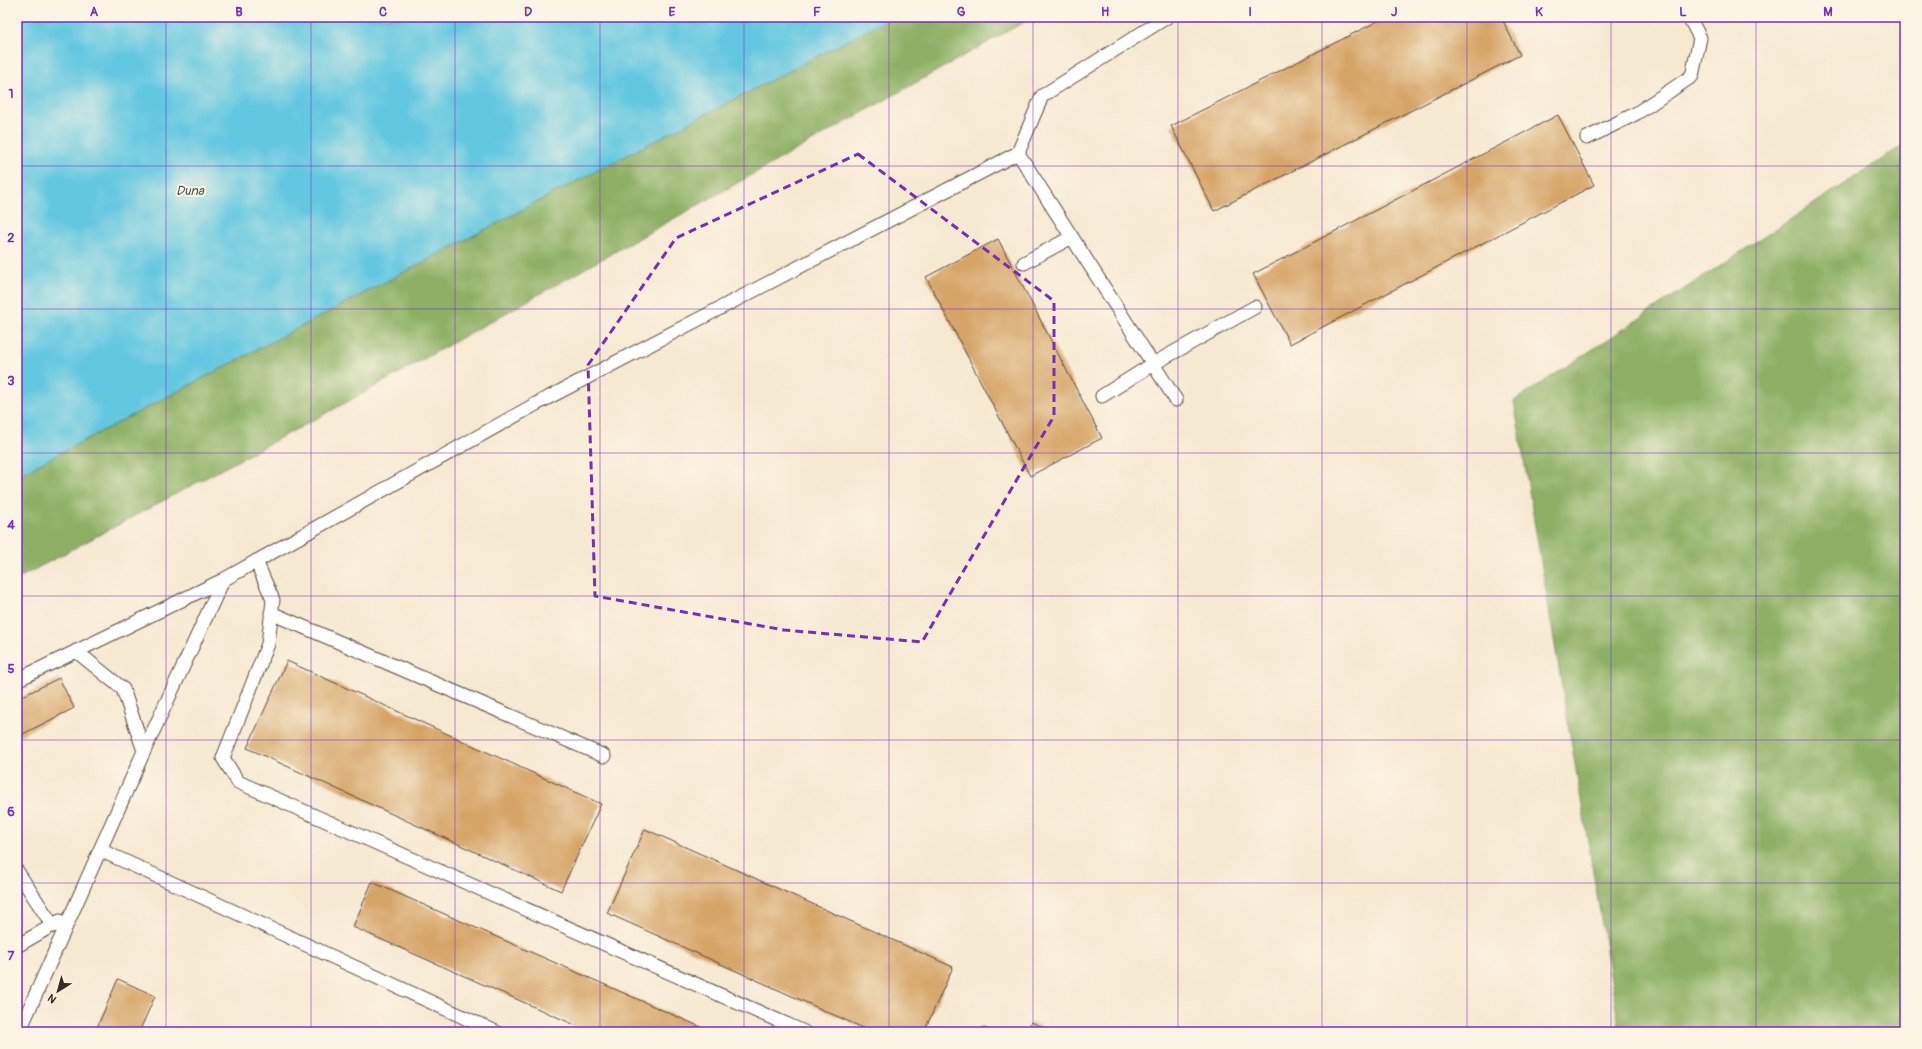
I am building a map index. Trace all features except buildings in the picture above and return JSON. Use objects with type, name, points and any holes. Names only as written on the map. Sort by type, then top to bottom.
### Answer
[{"type":"lane","points":[[17,680],[223,580],[536,404],[1018,153],[1042,96],[1167,17]]},
{"type":"lane","points":[[1587,138],[1637,113],[1692,76],[1700,38],[1689,17]]},
{"type":"lane","points":[[1018,153],[1176,400]]},
{"type":"lane","points":[[1024,263],[1072,237]]},
{"type":"lane","points":[[1102,396],[1153,364],[1256,307]]},
{"type":"lane","points":[[256,561],[273,600],[268,644],[223,758],[238,782],[804,1032]]},
{"type":"lane","points":[[19,1032],[144,751],[223,580]]},
{"type":"lane","points":[[271,613],[604,756]]},
{"type":"lane","points":[[76,651],[123,689],[144,751]]},
{"type":"lane","points":[[100,850],[496,1032]]},
{"type":"lane","points":[[17,872],[53,926]]},
{"type":"lane","points":[[17,946],[71,916]]},
{"type":"highlighted area","points":[[858,154],[1054,301],[1054,416],[922,642],[784,630],[595,596],[588,365],[676,238]]},
{"type":"green space","points":[[893,17],[1033,17],[349,401],[17,579],[17,476],[562,189]]},
{"type":"green space","points":[[1905,144],[1905,1032],[1620,1032],[1514,401]]},
{"type":"water","name":"Duna","points":[[17,17],[893,17],[562,189],[17,476]]}]
